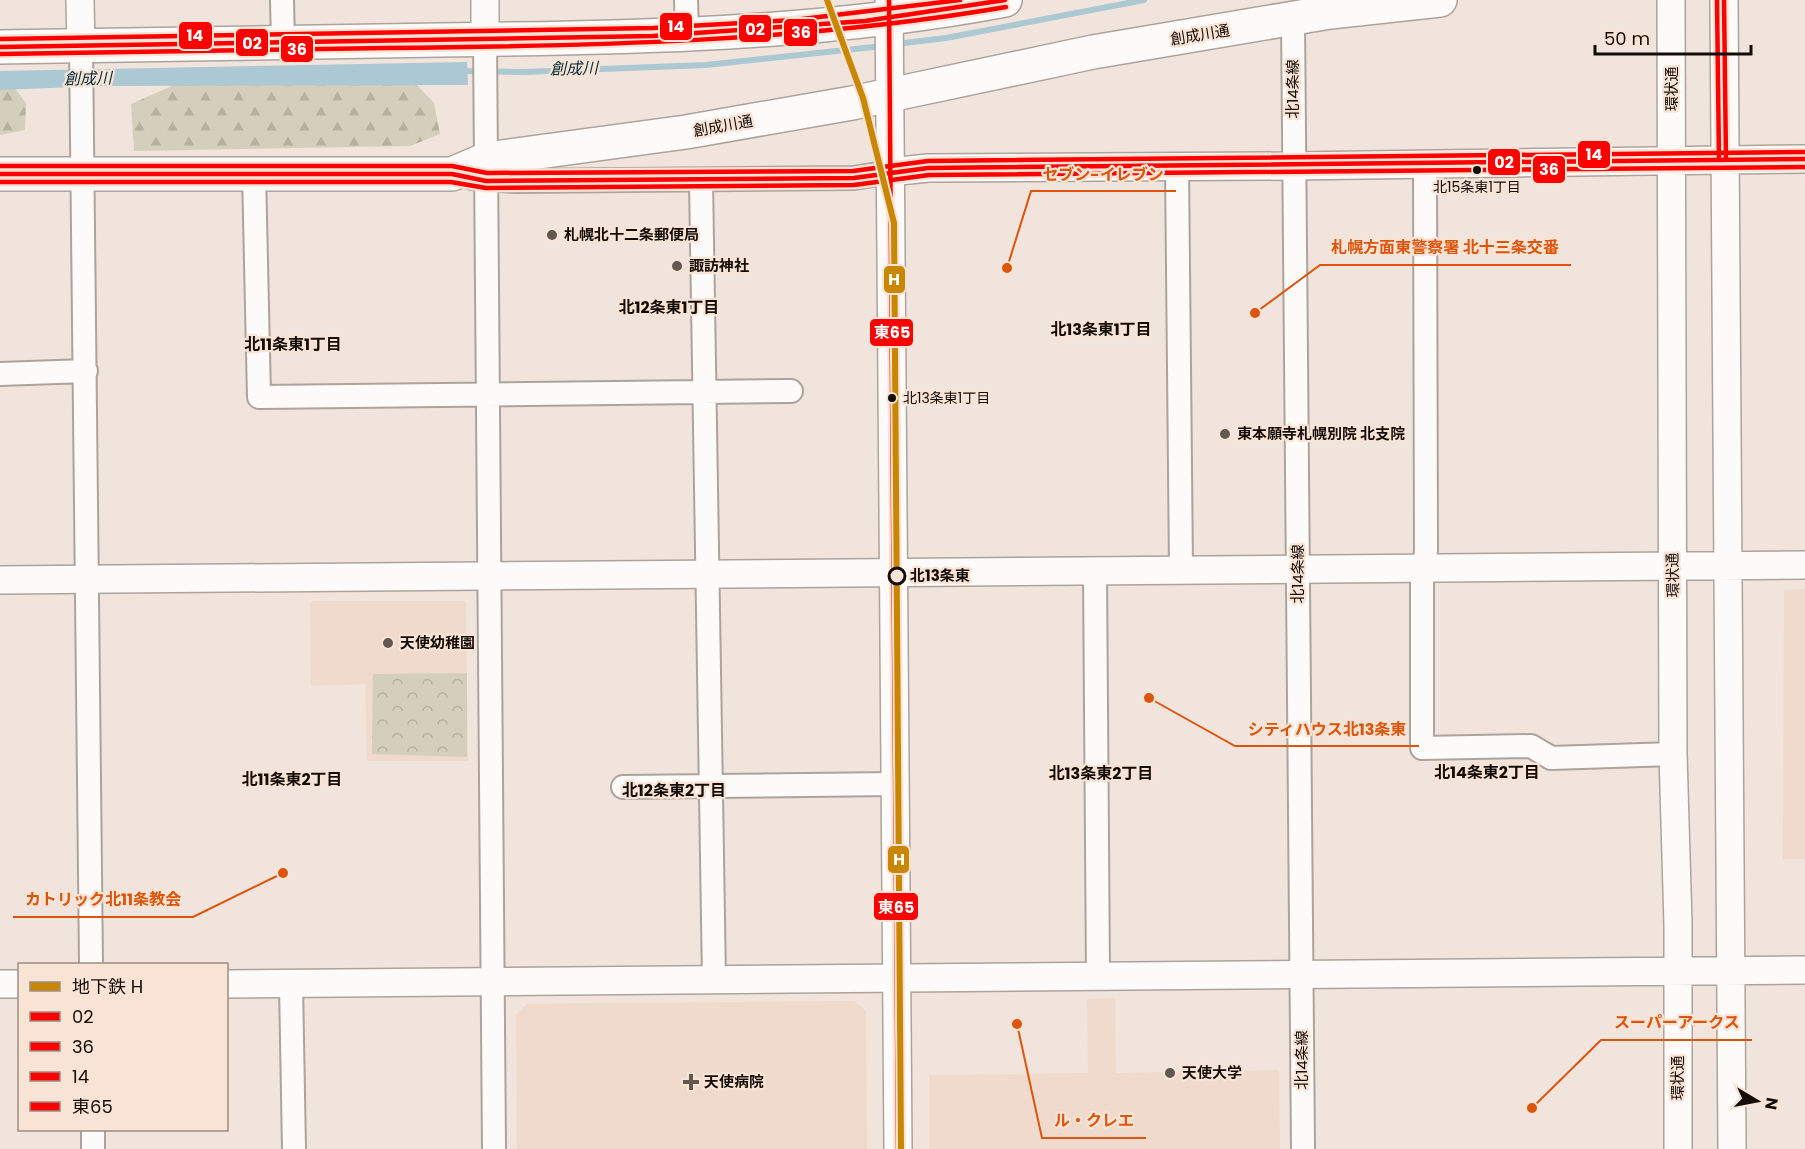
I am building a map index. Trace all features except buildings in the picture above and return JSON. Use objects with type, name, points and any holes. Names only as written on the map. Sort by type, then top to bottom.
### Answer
[{"type":"highway","points":[[0,46],[81,56],[283,43],[485,50],[889,19],[1005,0]]},
{"type":"highway","name":"創成川通","points":[[0,174],[254,172],[452,174],[486,170],[686,132],[890,80],[1093,52],[1293,9],[1440,0]]},
{"type":"street","points":[[81,0],[91,963]]},
{"type":"street","points":[[282,0],[283,43]]},
{"type":"street","points":[[485,0],[494,1149]]},
{"type":"street","points":[[686,0],[687,33]]},
{"type":"street","name":"環状通","points":[[1671,0],[1673,754],[1678,1149]]},
{"type":"street","points":[[1724,0],[1732,1149]]},
{"type":"street","name":"北14条線","points":[[1293,9],[1303,1149]]},
{"type":"street","points":[[889,19],[898,1149]]},
{"type":"street","points":[[486,170],[701,180],[854,178],[928,168],[1805,159]]},
{"type":"street","points":[[1425,164],[1426,551],[1422,568],[1422,748],[1531,746],[1551,758],[1673,754]]},
{"type":"street","points":[[1177,166],[1182,569]]},
{"type":"street","points":[[254,172],[259,397],[791,391]]},
{"type":"street","points":[[701,180],[714,979]]},
{"type":"street","points":[[0,374],[86,372]]},
{"type":"street","points":[[0,580],[1805,565]]},
{"type":"street","points":[[1095,571],[1098,975]]},
{"type":"street","points":[[623,787],[895,784]]},
{"type":"street","points":[[228,984],[1805,970]]},
{"type":"street","points":[[0,984],[18,984]]},
{"type":"street","points":[[291,984],[294,1149]]},
{"type":"street","points":[[93,1131],[93,1149]]},
{"type":"shaded area","points":[[1805,589],[1805,859],[1783,859],[1784,590]]},
{"type":"shaded area","name":"天使幼稚園","points":[[310,601],[466,601],[468,761],[367,761],[365,684],[311,686]]},
{"type":"shaded area","name":"天使大学","points":[[1115,998],[1116,1073],[1279,1070],[1280,1149],[929,1149],[929,1075],[1088,1073],[1087,999]]},
{"type":"shaded area","name":"天使病院","points":[[854,1001],[866,1011],[867,1149],[517,1149],[516,1015],[527,1004]]},
{"type":"green space","points":[[181,82],[415,83],[434,103],[440,134],[410,146],[134,151],[131,104]]},
{"type":"green space","points":[[0,87],[14,87],[26,103],[25,130],[0,135]]},
{"type":"green space","points":[[467,673],[467,757],[372,754],[373,674]]},
{"type":"water","points":[[467,62],[468,85],[101,86],[0,90],[0,71]]},
{"type":"waterway","name":"創成川","points":[[896,44],[946,38],[1144,0]]},
{"type":"waterway","name":"創成川","points":[[460,71],[524,72],[706,65],[883,46]]},
{"type":"metro line","name":"H","points":[[827,0],[863,98],[894,223],[901,1149]]},
{"type":"transit line","name":"東65","points":[[889,0],[898,1149]]},
{"type":"transit line","name":"14","points":[[0,39],[653,28],[794,20],[960,0]]},
{"type":"transit line","name":"02","points":[[0,47],[653,36],[865,21],[1005,0]]},
{"type":"transit line","name":"36","points":[[1717,0],[1719,160]]},
{"type":"transit line","name":"02","points":[[1724,0],[1726,160]]},
{"type":"transit line","name":"36","points":[[0,54],[541,46],[697,40],[851,28],[1006,7]]},
{"type":"transit line","name":"14","points":[[0,166],[452,166],[487,173],[853,171],[928,161],[1805,152]]},
{"type":"transit line","name":"02","points":[[0,174],[452,174],[486,181],[854,178],[928,168],[1805,159]]},
{"type":"transit line","name":"36","points":[[0,182],[451,182],[486,188],[854,185],[929,175],[1805,167]]},
{"type":"place","name":"北15条東1丁目","points":[[1477,170]]},
{"type":"place","name":"札幌北十二条郵便局","points":[[552,235]]},
{"type":"place","name":"諏訪神社","points":[[677,266]]},
{"type":"place","name":"セブン-イレブン","points":[[1007,268]]},
{"type":"place","name":"札幌方面東警察署 北十三条交番","points":[[1255,313]]},
{"type":"place","name":"北13条東1丁目","points":[[892,398]]},
{"type":"place","name":"東本願寺札幌別院 北支院","points":[[1225,434]]},
{"type":"place","name":"北13条東","points":[[897,576]]},
{"type":"place","name":"天使幼稚園","points":[[388,643]]},
{"type":"place","name":"シティハウス北13条東","points":[[1149,698]]},
{"type":"place","name":"カトリック北11条教会","points":[[283,873]]},
{"type":"place","name":"ル・クレエ","points":[[1017,1024]]},
{"type":"place","name":"天使大学","points":[[1170,1073]]},
{"type":"place","name":"天使病院","points":[[691,1082]]},
{"type":"place","name":"スーパーアークス","points":[[1532,1108]]},
{"type":"district","name":"北12条東1丁目","points":[[669,307]]},
{"type":"district","name":"北13条東1丁目","points":[[1101,329]]},
{"type":"district","name":"北11条東1丁目","points":[[293,344]]},
{"type":"district","name":"北14条東2丁目","points":[[1487,772]]},
{"type":"district","name":"北13条東2丁目","points":[[1101,773]]},
{"type":"district","name":"北11条東2丁目","points":[[292,779]]},
{"type":"district","name":"北12条東2丁目","points":[[674,790]]}]
